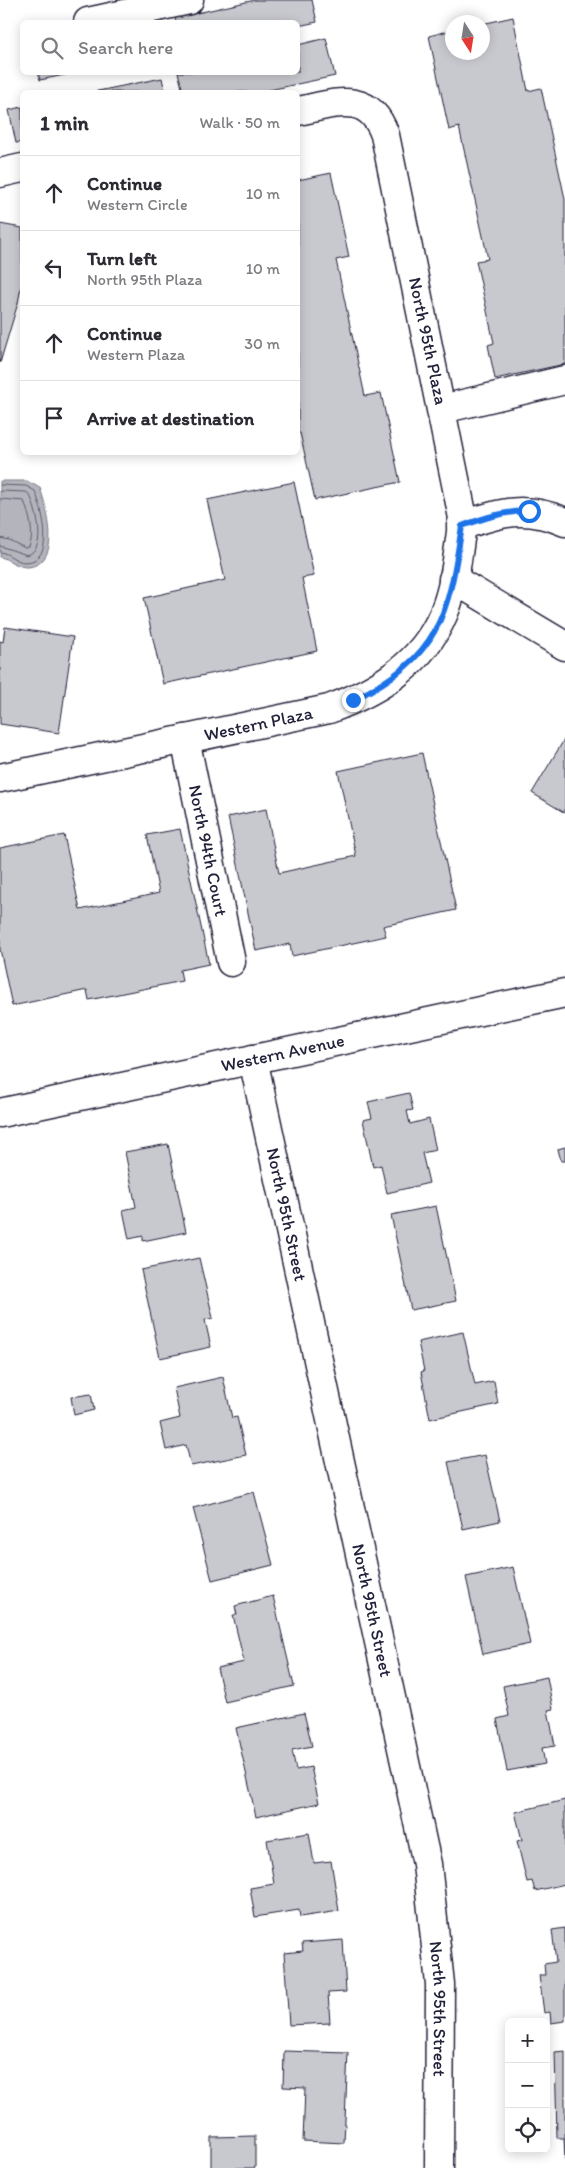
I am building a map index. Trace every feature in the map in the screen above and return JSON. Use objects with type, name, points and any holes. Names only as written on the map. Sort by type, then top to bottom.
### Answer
[{"type":"street","points":[[97,20],[189,0]]},
{"type":"street","name":"North 95th Plaza","points":[[300,111],[341,102],[359,104],[369,109],[380,122],[385,135],[463,518],[453,579]]},
{"type":"street","points":[[0,173],[20,168]]},
{"type":"street","points":[[442,409],[565,380]]},
{"type":"street","points":[[462,526],[488,516],[512,511],[548,514],[565,522]]},
{"type":"street","points":[[453,579],[565,646]]},
{"type":"street","name":"Western Plaza","points":[[0,778],[329,709],[379,687],[413,661],[426,645],[443,616],[453,579]]},
{"type":"street","name":"North 94th Court","points":[[185,739],[231,962]]},
{"type":"street","name":"Western Avenue","points":[[0,1113],[565,993]]},
{"type":"street","name":"North 95th Street","points":[[253,1059],[428,1864],[440,1984],[438,2168]]},
{"type":"water","points":[[0,481],[27,481],[40,488],[49,520],[50,533],[46,555],[40,563],[25,567],[0,557]]},
{"type":"building","points":[[255,0],[312,0],[317,22],[300,26],[300,20],[176,20],[175,18]]},
{"type":"building","points":[[513,17],[528,91],[541,88],[565,199],[565,364],[495,379],[488,345],[494,343],[476,261],[488,259],[459,127],[449,130],[429,36],[445,32],[445,60],[490,60],[490,22]]},
{"type":"building","points":[[326,38],[335,76],[269,90],[182,90],[179,75],[300,75],[300,44]]},
{"type":"building","points":[[39,75],[64,75],[40,80]]},
{"type":"building","points":[[162,78],[165,90],[103,90]]},
{"type":"building","points":[[20,107],[20,142],[16,143],[9,110]]},
{"type":"building","points":[[331,173],[349,257],[336,260],[365,396],[381,393],[400,482],[315,500],[300,433],[300,180]]},
{"type":"building","points":[[0,224],[20,228],[20,292],[0,363]]},
{"type":"building","points":[[294,482],[314,576],[302,578],[317,651],[163,684],[144,598],[225,580],[207,500]]},
{"type":"building","points":[[5,627],[73,637],[59,733],[0,724],[0,641],[3,642]]},
{"type":"building","points":[[565,738],[565,813],[532,793]]},
{"type":"building","points":[[422,753],[456,910],[383,926],[386,936],[292,956],[290,944],[256,951],[228,817],[266,809],[279,873],[356,856],[338,771]]},
{"type":"building","points":[[180,829],[209,964],[180,970],[182,981],[89,1000],[87,990],[12,1006],[0,949],[0,848],[64,835],[80,910],[159,893],[147,835]]},
{"type":"building","points":[[409,1093],[413,1110],[407,1111],[410,1124],[429,1119],[436,1150],[422,1153],[429,1183],[387,1193],[381,1165],[373,1167],[363,1120],[372,1118],[368,1102]]},
{"type":"building","points":[[168,1144],[186,1232],[143,1241],[143,1236],[129,1239],[123,1210],[136,1207],[125,1152]]},
{"type":"building","points":[[565,1147],[565,1161],[561,1161],[558,1149]]},
{"type":"building","points":[[436,1206],[456,1301],[411,1310],[391,1215]]},
{"type":"building","points":[[199,1258],[213,1318],[205,1320],[211,1347],[160,1358],[141,1270]]},
{"type":"building","points":[[463,1332],[475,1385],[494,1381],[498,1404],[430,1419],[421,1372],[424,1371],[418,1342]]},
{"type":"building","points":[[223,1377],[232,1418],[237,1417],[246,1455],[191,1466],[186,1445],[166,1450],[160,1423],[180,1418],[174,1388]]},
{"type":"building","points":[[91,1394],[94,1410],[74,1415],[71,1397]]},
{"type":"building","points":[[485,1455],[500,1521],[463,1529],[448,1462]]},
{"type":"building","points":[[254,1492],[273,1565],[212,1580],[193,1508]]},
{"type":"building","points":[[513,1567],[530,1644],[483,1654],[466,1577]]},
{"type":"building","points":[[273,1596],[294,1686],[225,1702],[217,1668],[244,1662],[233,1615],[237,1615],[235,1606]]},
{"type":"building","points":[[547,1677],[553,1709],[548,1710],[555,1746],[542,1748],[545,1764],[507,1771],[497,1719],[509,1716],[503,1686]]},
{"type":"building","points":[[304,1713],[312,1746],[292,1750],[296,1770],[311,1767],[319,1803],[256,1817],[236,1728]]},
{"type":"building","points":[[565,1800],[565,1884],[535,1891],[532,1881],[527,1882],[517,1841],[522,1840],[515,1812]]},
{"type":"building","points":[[309,1833],[314,1863],[331,1861],[339,1911],[300,1917],[299,1910],[255,1917],[250,1888],[274,1884],[267,1840]]},
{"type":"building","points":[[565,1928],[565,2021],[551,2023],[550,2012],[544,2013],[539,1975],[545,1975],[544,1964],[556,1962],[552,1930]]},
{"type":"building","points":[[343,1940],[346,1992],[328,1993],[330,2023],[289,2025],[284,1953],[303,1951],[302,1943]]},
{"type":"building","points":[[284,2051],[348,2053],[344,2143],[303,2141],[305,2088],[283,2087]]},
{"type":"building","points":[[565,2051],[565,2161],[564,2138],[557,2138],[555,2052]]},
{"type":"building","points":[[255,2136],[255,2168],[211,2168],[211,2137]]},
{"type":"route","points":[[353,700],[379,687],[413,661],[426,645],[443,616],[453,579],[462,526],[488,516],[512,511],[529,511]]}]
